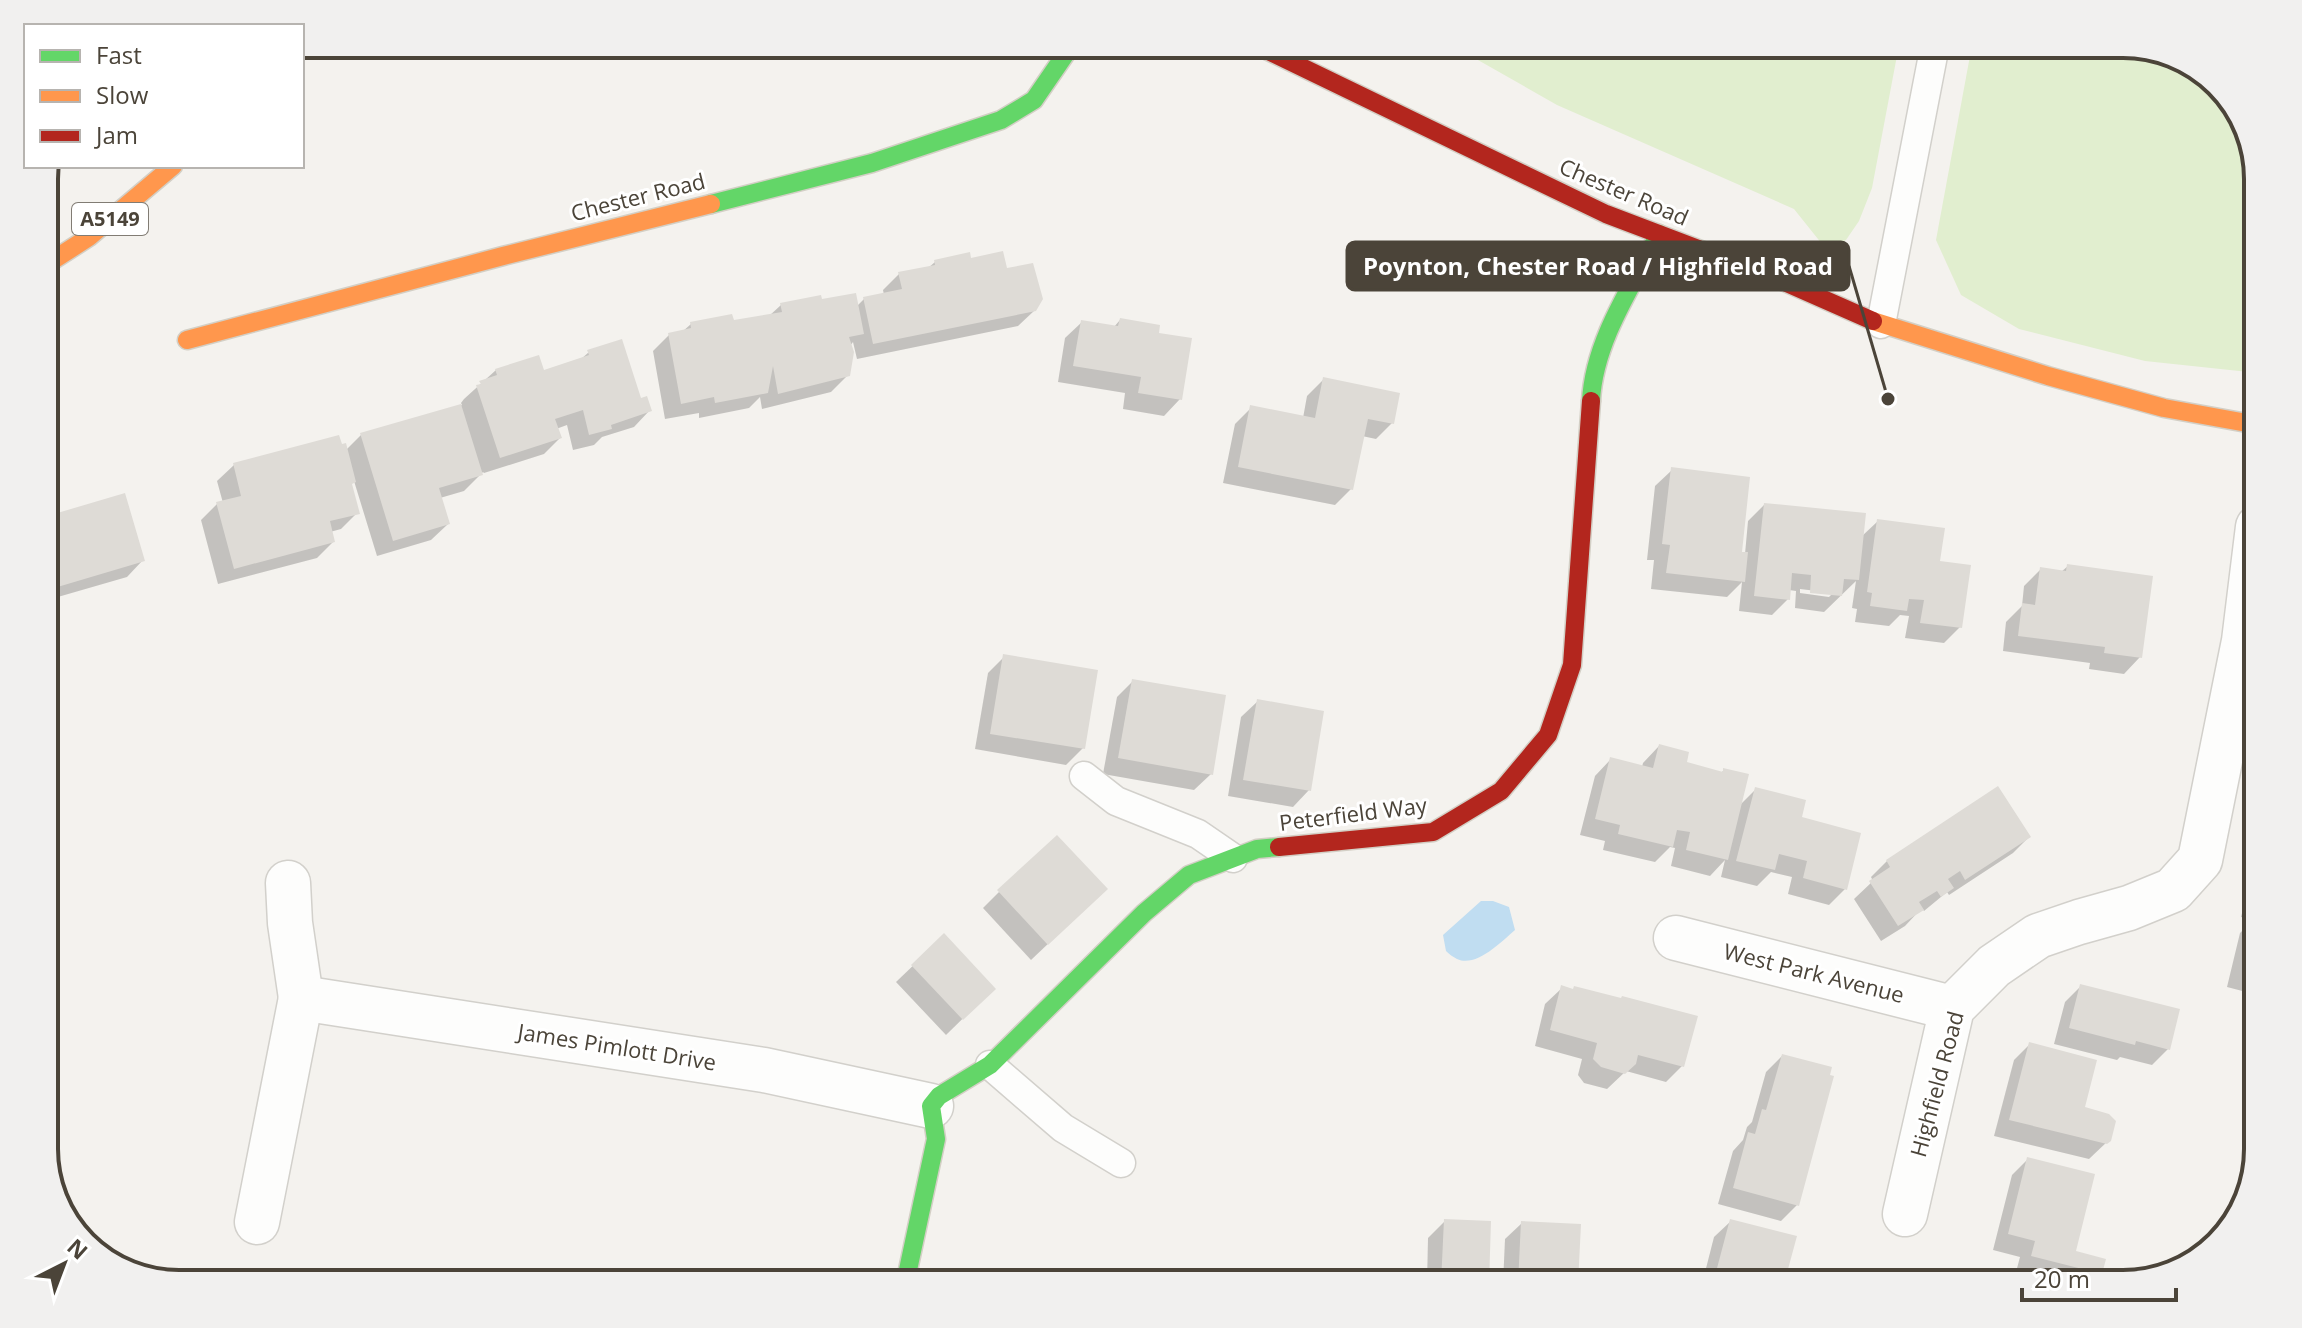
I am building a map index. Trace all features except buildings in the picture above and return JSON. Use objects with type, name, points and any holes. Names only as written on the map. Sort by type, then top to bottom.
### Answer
[{"type":"street","name":"Chester Road","points":[[187,340],[872,163],[1001,120],[1034,100],[1063,58]]},
{"type":"street","name":"Chester Road","points":[[1283,58],[1606,214],[1780,280],[1881,324],[2164,408],[2244,422]]},
{"type":"street","name":"A5149","points":[[58,257],[89,237],[171,168]]},
{"type":"street","name":"Peterfield Way","points":[[931,1106],[939,1096],[990,1065],[1144,913],[1189,875],[1257,849],[1433,832],[1501,791],[1548,735],[1572,665],[1595,373],[1606,336],[1659,234]]},
{"type":"street","name":"Highfield Road","points":[[1905,1214],[1952,1008],[1994,966],[2038,936],[2129,908],[2173,890],[2200,860],[2244,641]]},
{"type":"street","points":[[257,1222],[301,998],[290,923],[288,883]]},
{"type":"street","name":"West Park Avenue","points":[[1676,938],[1952,1008]]},
{"type":"street","name":"James Pimlott Drive","points":[[301,998],[764,1070],[931,1106]]},
{"type":"street","points":[[908,1270],[936,1139],[931,1106]]},
{"type":"lane","points":[[1881,324],[1932,58]]},
{"type":"lane","points":[[1084,776],[1116,801],[1198,834],[1233,858]]},
{"type":"lane","points":[[990,1065],[1063,1128],[1121,1163]]},
{"type":"green space","points":[[1474,58],[1897,58],[1872,188],[1859,221],[1846,240],[1826,249],[1794,209],[1557,105]]},
{"type":"green space","points":[[1970,58],[2123,58],[2169,67],[2209,93],[2228,119],[2240,148],[2244,171],[2244,372],[2145,361],[2019,329],[1961,295],[1936,240]]},
{"type":"water","points":[[1481,901],[1493,901],[1509,907],[1515,930],[1480,957],[1464,961],[1457,959],[1446,951],[1443,935]]},
{"type":"traffic: fast","points":[[711,204],[872,163],[1001,120],[1034,100],[1063,58]]},
{"type":"traffic: fast","points":[[1591,401],[1599,357],[1607,336],[1659,234]]},
{"type":"traffic: fast","points":[[908,1270],[936,1139],[931,1106],[939,1096],[990,1065],[1144,913],[1189,875],[1257,849],[1279,847]]},
{"type":"traffic: slow","points":[[58,257],[89,237],[171,168]]},
{"type":"traffic: slow","points":[[187,340],[711,204]]},
{"type":"traffic: slow","points":[[1873,321],[2048,376],[2164,408],[2244,422]]},
{"type":"traffic: jam","points":[[1283,58],[1606,214],[1780,280],[1873,321]]},
{"type":"traffic: jam","points":[[1279,847],[1433,832],[1501,791],[1548,735],[1572,665],[1591,401]]},
{"type":"place","name":"Poynton, Chester Road / Highfield Road","points":[[1888,399]]}]
